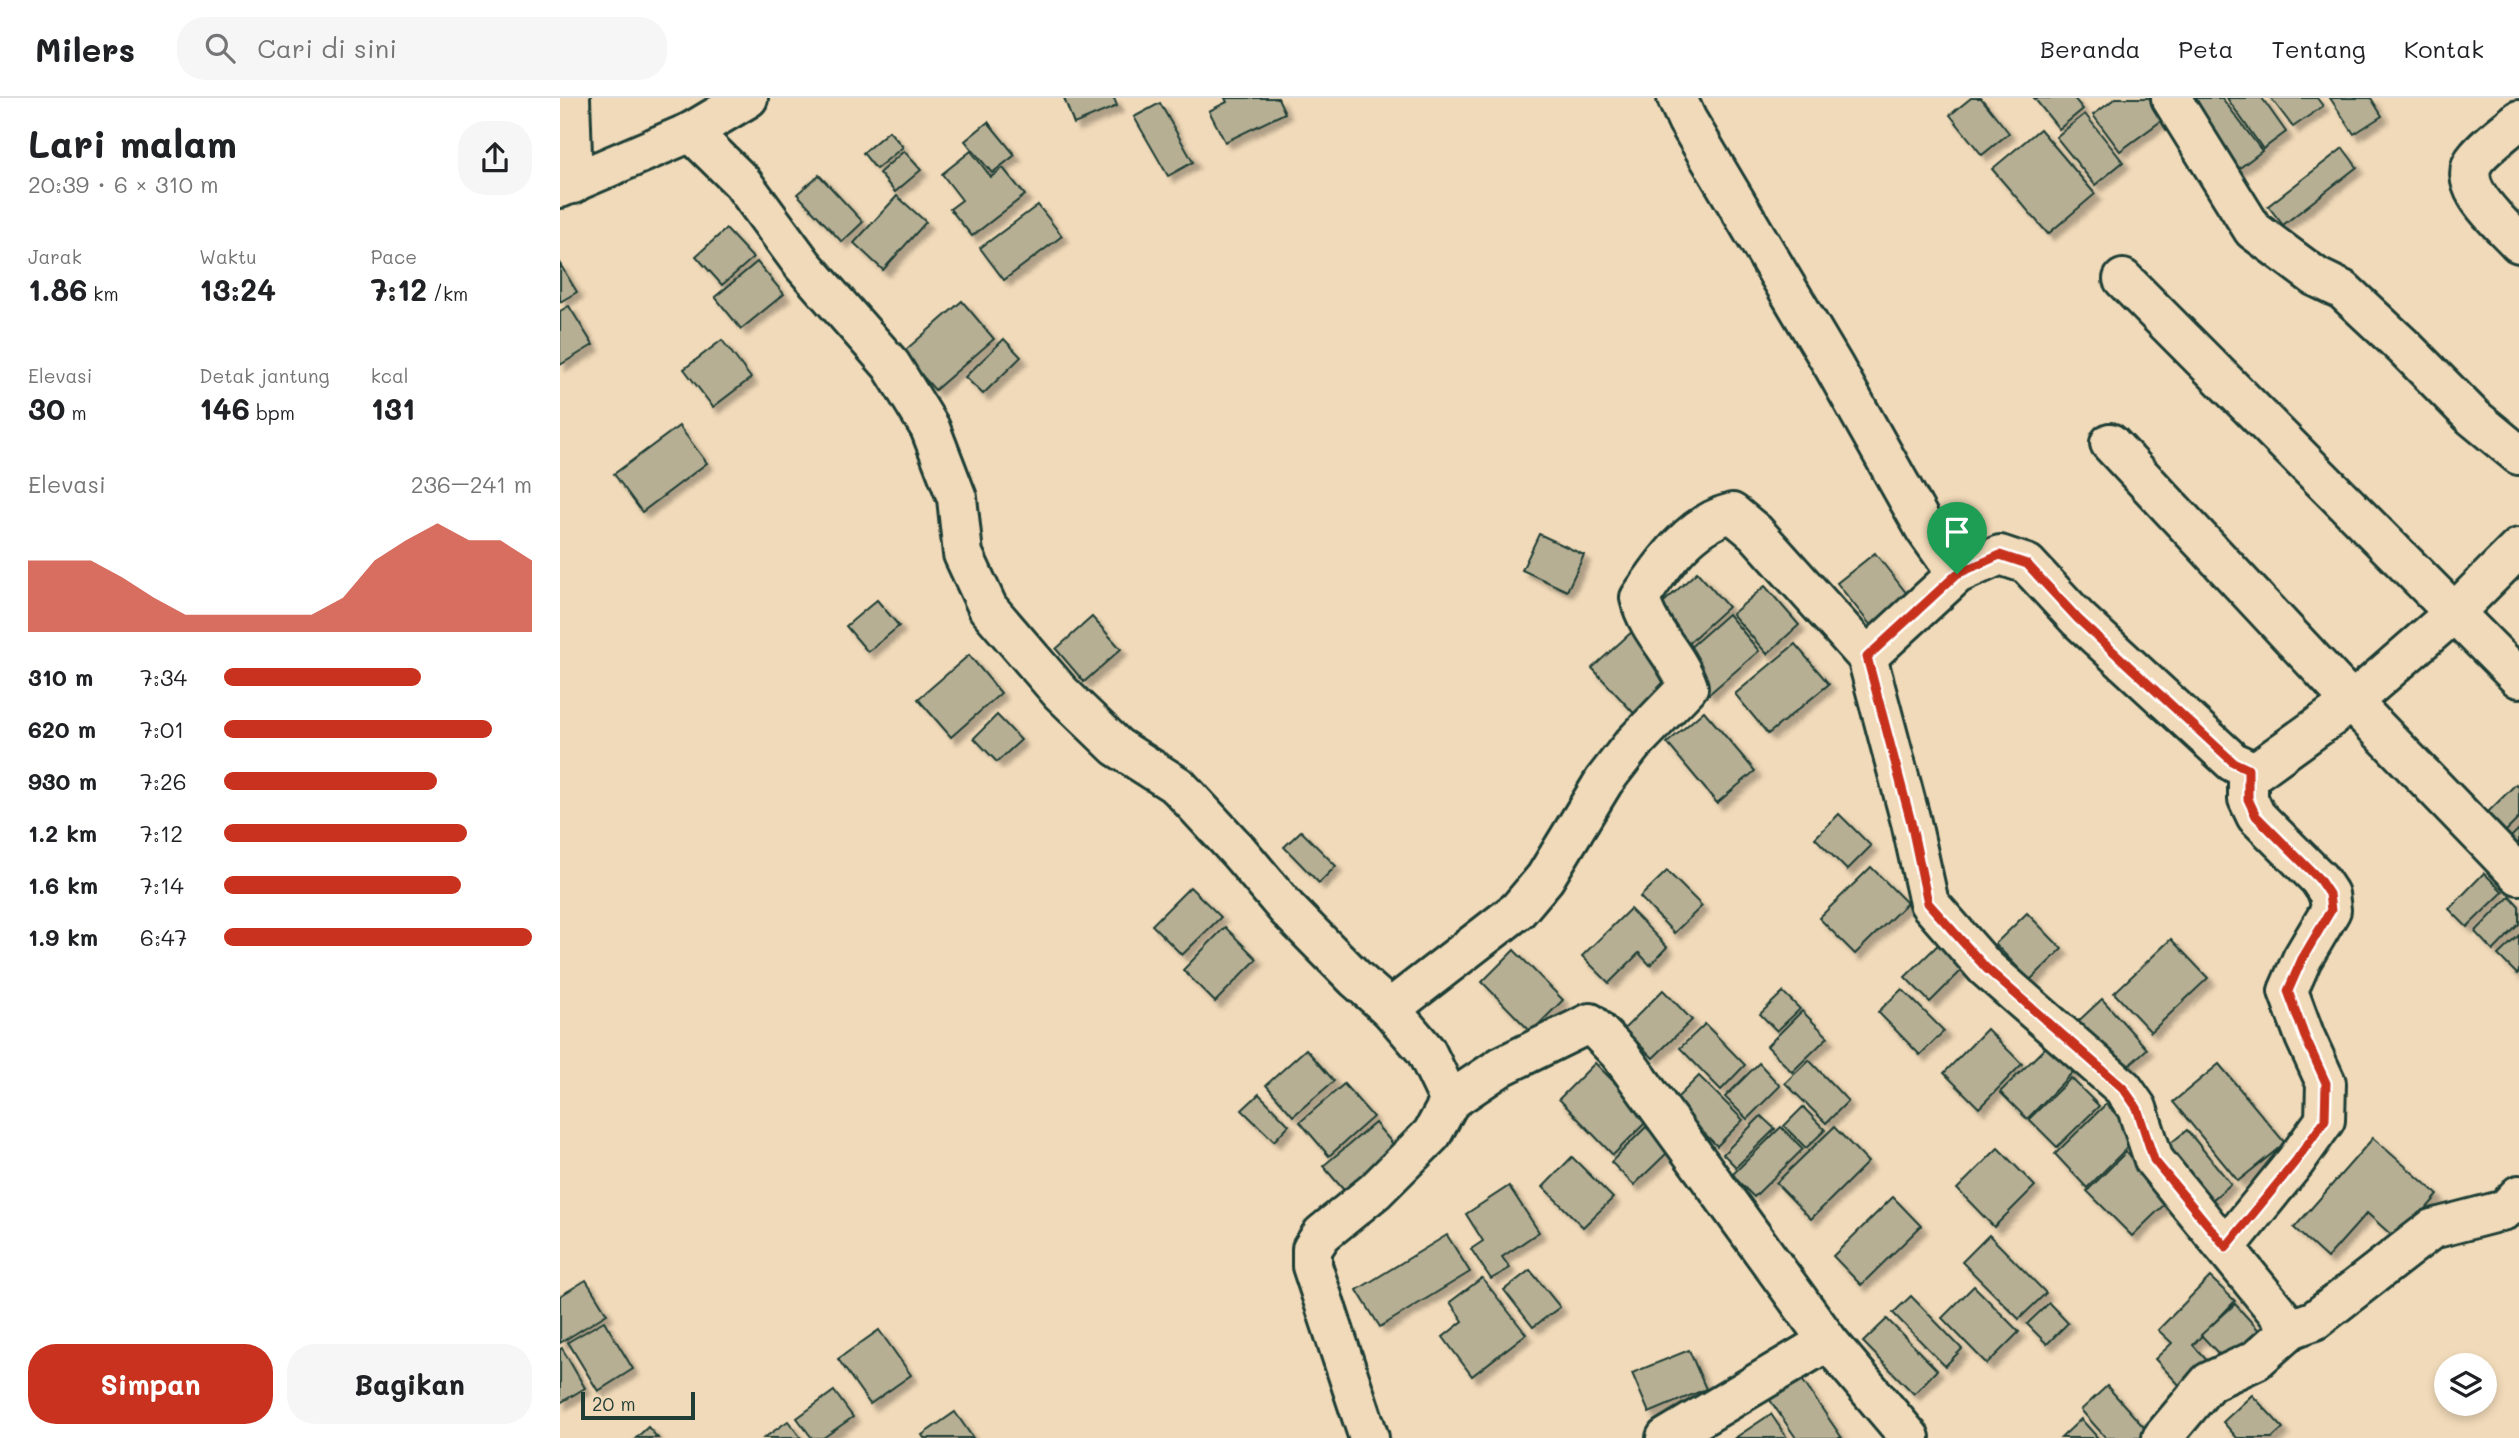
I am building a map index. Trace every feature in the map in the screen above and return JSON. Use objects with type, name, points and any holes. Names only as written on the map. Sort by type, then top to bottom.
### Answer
[{"type":"street","points":[[570,98],[566,186],[691,132],[748,98]]},
{"type":"street","points":[[1677,98],[1687,120],[1834,367],[1925,529],[1957,574]]},
{"type":"street","points":[[2171,98],[2253,230],[2316,277],[2343,290],[2473,417],[2519,455]]},
{"type":"street","points":[[2519,120],[2475,158],[2470,170],[2470,182],[2480,201],[2519,243]]},
{"type":"street","points":[[691,132],[742,182],[803,265],[891,365],[930,428],[957,498],[963,554],[988,608],[1061,693],[1117,747],[1178,786],[1287,909],[1356,979],[1390,1009],[1426,1051],[1450,1101]]},
{"type":"street","points":[[2123,279],[2519,678]]},
{"type":"street","points":[[2110,443],[2519,875]]},
{"type":"street","points":[[1390,1009],[1518,910],[1545,878],[1604,781],[1632,745],[1688,687],[1682,670],[1644,615],[1640,598],[1662,566],[1704,524],[1732,513],[1755,532],[1867,657],[1911,822],[1928,903],[1986,968],[2123,1088],[2137,1108],[2154,1160],[2291,1329]]},
{"type":"street","points":[[1867,657],[1957,574],[2000,555],[2027,564],[2078,619],[2233,762],[2248,769],[2258,769],[2353,702],[2455,612],[2519,548]]},
{"type":"street","points":[[2226,1247],[2295,1162],[2325,1120],[2326,1083],[2288,991],[2302,959],[2331,910],[2329,894],[2319,879],[2256,816],[2248,799],[2248,769]]},
{"type":"street","points":[[1369,1438],[1312,1266],[1312,1249],[1322,1234],[1375,1191],[1432,1134],[1450,1101],[1502,1066],[1590,1023],[1620,1054],[1828,1341],[1910,1438]]},
{"type":"street","points":[[2162,1438],[2209,1382],[2256,1360],[2291,1329],[2315,1320],[2432,1229],[2505,1210],[2519,1195]]},
{"type":"street","points":[[1665,1438],[1828,1341]]},
{"type":"building","points":[[1064,98],[1114,98],[1117,106],[1074,124]]},
{"type":"building","points":[[1225,98],[1278,98],[1285,113],[1225,142],[1209,111],[1227,102]]},
{"type":"building","points":[[1971,98],[1981,98],[2009,133],[1982,155],[1950,115]]},
{"type":"building","points":[[2034,98],[2074,98],[2083,109],[2059,129]]},
{"type":"building","points":[[2116,98],[2161,98],[2172,113],[2120,151],[2093,115]]},
{"type":"building","points":[[2189,98],[2222,98],[2262,151],[2237,170]]},
{"type":"building","points":[[2227,98],[2262,98],[2286,132],[2263,149]]},
{"type":"building","points":[[2271,98],[2317,98],[2323,106],[2293,127]]},
{"type":"building","points":[[2330,98],[2371,98],[2382,116],[2354,134]]},
{"type":"building","points":[[1160,103],[1193,162],[1168,176],[1134,117]]},
{"type":"building","points":[[2085,114],[2123,162],[2095,185],[2056,137]]},
{"type":"building","points":[[988,122],[1015,155],[992,173],[965,141]]},
{"type":"building","points":[[2040,129],[2095,194],[2048,234],[1992,169]]},
{"type":"building","points":[[889,131],[903,147],[876,169],[863,153]]},
{"type":"building","points":[[2343,148],[2357,167],[2283,225],[2268,206]]},
{"type":"building","points":[[904,151],[921,170],[895,192],[879,173]]},
{"type":"building","points":[[971,151],[991,177],[1003,168],[1025,195],[972,236],[950,209],[962,200],[942,174]]},
{"type":"building","points":[[819,175],[863,222],[842,242],[797,194]]},
{"type":"building","points":[[897,196],[926,222],[883,270],[854,243]]},
{"type":"building","points":[[1038,205],[1062,236],[1004,280],[980,248]]},
{"type":"building","points":[[726,229],[753,258],[722,285],[696,256]]},
{"type":"building","points":[[757,262],[784,294],[741,329],[715,297]]},
{"type":"building","points":[[560,264],[577,292],[560,302]]},
{"type":"building","points":[[962,301],[994,339],[935,390],[902,353]]},
{"type":"building","points":[[569,306],[593,345],[560,365],[560,311]]},
{"type":"building","points":[[1004,339],[1021,357],[983,394],[965,377]]},
{"type":"building","points":[[722,340],[751,378],[713,407],[684,369]]},
{"type":"building","points":[[679,426],[707,463],[642,512],[614,474]]},
{"type":"building","points":[[1539,534],[1584,555],[1567,591],[1522,570]]},
{"type":"building","points":[[1875,553],[1918,608],[1880,637],[1837,583]]},
{"type":"building","points":[[1697,572],[1728,607],[1685,646],[1654,611]]},
{"type":"building","points":[[1765,586],[1799,625],[1767,654],[1732,614]]},
{"type":"building","points":[[877,600],[899,626],[868,652],[846,626]]},
{"type":"building","points":[[1728,614],[1759,651],[1709,694],[1678,658]]},
{"type":"building","points":[[1092,617],[1121,649],[1084,682],[1056,649]]},
{"type":"building","points":[[1634,630],[1683,682],[1641,721],[1592,668]]},
{"type":"building","points":[[1795,644],[1829,684],[1768,734],[1735,694]]},
{"type":"building","points":[[969,655],[1001,693],[951,737],[918,699]]},
{"type":"building","points":[[1704,711],[1755,771],[1717,803],[1667,743]]},
{"type":"building","points":[[997,715],[1021,740],[997,762],[974,738]]},
{"type":"building","points":[[2516,784],[2519,787],[2519,818],[2499,838],[2481,819]]},
{"type":"building","points":[[1839,814],[1871,846],[1847,870],[1815,838]]},
{"type":"building","points":[[2519,829],[2519,855],[2506,842]]},
{"type":"building","points":[[1301,831],[1336,866],[1319,883],[1284,847]]},
{"type":"building","points":[[1871,867],[1907,903],[1855,954],[1819,918]]},
{"type":"building","points":[[1667,871],[1702,906],[1674,933],[1640,897]]},
{"type":"building","points":[[2484,873],[2503,892],[2467,927],[2449,909]]},
{"type":"building","points":[[1190,887],[1221,917],[1182,955],[1152,925]]},
{"type":"building","points":[[2510,896],[2519,906],[2519,924],[2493,951],[2475,932]]},
{"type":"building","points":[[1630,909],[1667,947],[1650,965],[1639,953],[1609,983],[1582,956]]},
{"type":"building","points":[[2027,913],[2062,949],[2030,980],[1995,944]]},
{"type":"building","points":[[1225,927],[1257,959],[1215,1002],[1183,970]]},
{"type":"building","points":[[2519,935],[2519,972],[2517,974],[2498,955]]},
{"type":"building","points":[[1945,938],[1970,962],[1930,1002],[1905,977]]},
{"type":"building","points":[[2171,939],[2208,978],[2151,1032],[2114,993]]},
{"type":"building","points":[[1514,950],[1563,1000],[1531,1032],[1482,982]]},
{"type":"building","points":[[1902,989],[1944,1031],[1920,1055],[1878,1012]]},
{"type":"building","points":[[1663,990],[1692,1020],[1653,1058],[1624,1029]]},
{"type":"building","points":[[1783,992],[1800,1009],[1777,1031],[1760,1014]]},
{"type":"building","points":[[2102,999],[2147,1049],[2116,1077],[2071,1028]]},
{"type":"building","points":[[1802,1011],[1828,1037],[1792,1072],[1767,1046]]},
{"type":"building","points":[[1705,1024],[1745,1065],[1721,1090],[1680,1048]]},
{"type":"building","points":[[1987,1029],[2022,1064],[1979,1108],[1944,1073]]},
{"type":"building","points":[[2047,1046],[2073,1072],[2027,1119],[2000,1092]]},
{"type":"building","points":[[1306,1049],[1334,1081],[1293,1116],[1266,1085]]},
{"type":"building","points":[[1809,1060],[1848,1101],[1826,1123],[1785,1083]]},
{"type":"building","points":[[1595,1063],[1650,1118],[1613,1155],[1559,1099]]},
{"type":"building","points":[[1759,1063],[1780,1086],[1747,1119],[1725,1097]]},
{"type":"building","points":[[2219,1064],[2285,1143],[2238,1181],[2173,1102]]},
{"type":"building","points":[[1699,1076],[1743,1120],[1717,1146],[1673,1102]]},
{"type":"building","points":[[2071,1078],[2099,1106],[2057,1147],[2029,1119]]},
{"type":"building","points":[[1344,1084],[1373,1117],[1329,1156],[1300,1122]]},
{"type":"building","points":[[1259,1094],[1289,1125],[1274,1141],[1242,1110]]},
{"type":"building","points":[[2106,1104],[2138,1137],[2087,1188],[2055,1154]]},
{"type":"building","points":[[1803,1107],[1825,1130],[1806,1148],[1784,1126]]},
{"type":"building","points":[[1761,1116],[1775,1129],[1736,1167],[1723,1154]]},
{"type":"building","points":[[1375,1123],[1400,1152],[1349,1196],[1323,1166]]},
{"type":"building","points":[[1646,1127],[1670,1150],[1634,1185],[1611,1162]]},
{"type":"building","points":[[1781,1127],[1803,1149],[1754,1197],[1732,1175]]},
{"type":"building","points":[[1834,1127],[1868,1162],[1811,1219],[1776,1183]]},
{"type":"building","points":[[2187,1130],[2231,1184],[2200,1210],[2155,1156]]},
{"type":"building","points":[[2373,1138],[2438,1195],[2398,1241],[2367,1213],[2327,1258],[2294,1228]]},
{"type":"building","points":[[1998,1148],[2035,1186],[1994,1227],[1957,1189]]},
{"type":"building","points":[[2126,1152],[2171,1198],[2132,1236],[2087,1191]]},
{"type":"building","points":[[1572,1157],[1613,1198],[1583,1227],[1543,1187]]},
{"type":"building","points":[[1509,1186],[1539,1232],[1502,1257],[1510,1268],[1491,1279],[1471,1249],[1483,1241],[1466,1214]]},
{"type":"building","points":[[1893,1197],[1921,1226],[1861,1285],[1833,1256]]},
{"type":"building","points":[[1447,1235],[1470,1272],[1380,1327],[1357,1290]]},
{"type":"building","points":[[1989,1235],[2046,1293],[2019,1319],[1962,1262]]},
{"type":"building","points":[[1530,1270],[1560,1307],[1533,1327],[1504,1290]]},
{"type":"building","points":[[2210,1277],[2235,1301],[2193,1345],[2210,1364],[2183,1389],[2155,1359],[2172,1343],[2158,1330]]},
{"type":"building","points":[[1482,1278],[1526,1334],[1472,1376],[1443,1337],[1463,1321],[1450,1302]]},
{"type":"building","points":[[586,1280],[607,1314],[560,1343],[560,1296]]},
{"type":"building","points":[[1974,1286],[2019,1332],[1987,1364],[1942,1318]]},
{"type":"building","points":[[1911,1296],[1962,1349],[1945,1366],[1893,1313]]},
{"type":"building","points":[[2049,1303],[2068,1323],[2047,1344],[2027,1324]]},
{"type":"building","points":[[2235,1304],[2264,1336],[2231,1367],[2201,1335]]},
{"type":"building","points":[[1887,1319],[1937,1370],[1914,1394],[1863,1342]]},
{"type":"building","points":[[604,1321],[633,1369],[598,1391],[568,1342]]},
{"type":"building","points":[[879,1330],[911,1375],[870,1404],[838,1359]]},
{"type":"building","points":[[562,1348],[585,1388],[560,1403],[560,1349]]},
{"type":"building","points":[[1689,1350],[1706,1389],[1649,1413],[1632,1373]]},
{"type":"building","points":[[1801,1378],[1842,1438],[1796,1438],[1770,1400]]},
{"type":"building","points":[[2107,1386],[2150,1434],[2145,1438],[2106,1438],[2081,1410]]},
{"type":"building","points":[[834,1391],[853,1417],[823,1438],[812,1438],[797,1418]]},
{"type":"building","points":[[2252,1395],[2283,1428],[2272,1438],[2237,1438],[2223,1422]]},
{"type":"building","points":[[955,1412],[973,1438],[924,1438],[922,1435]]},
{"type":"building","points":[[1771,1414],[1787,1438],[1735,1438]]},
{"type":"building","points":[[2081,1419],[2098,1438],[2061,1438]]},
{"type":"building","points":[[788,1421],[801,1438],[764,1438]]},
{"type":"building","points":[[648,1427],[658,1438],[636,1438]]},
{"type":"route","points":[[2000,555],[2027,564],[2078,619],[2233,762],[2248,769],[2248,799],[2256,816],[2319,879],[2329,894],[2331,910],[2302,959],[2288,991],[2326,1083],[2325,1120],[2295,1162],[2226,1247],[2154,1160],[2137,1108],[2123,1088],[1986,968],[1928,903],[1911,822],[1867,657],[1957,574],[2000,555]]}]
